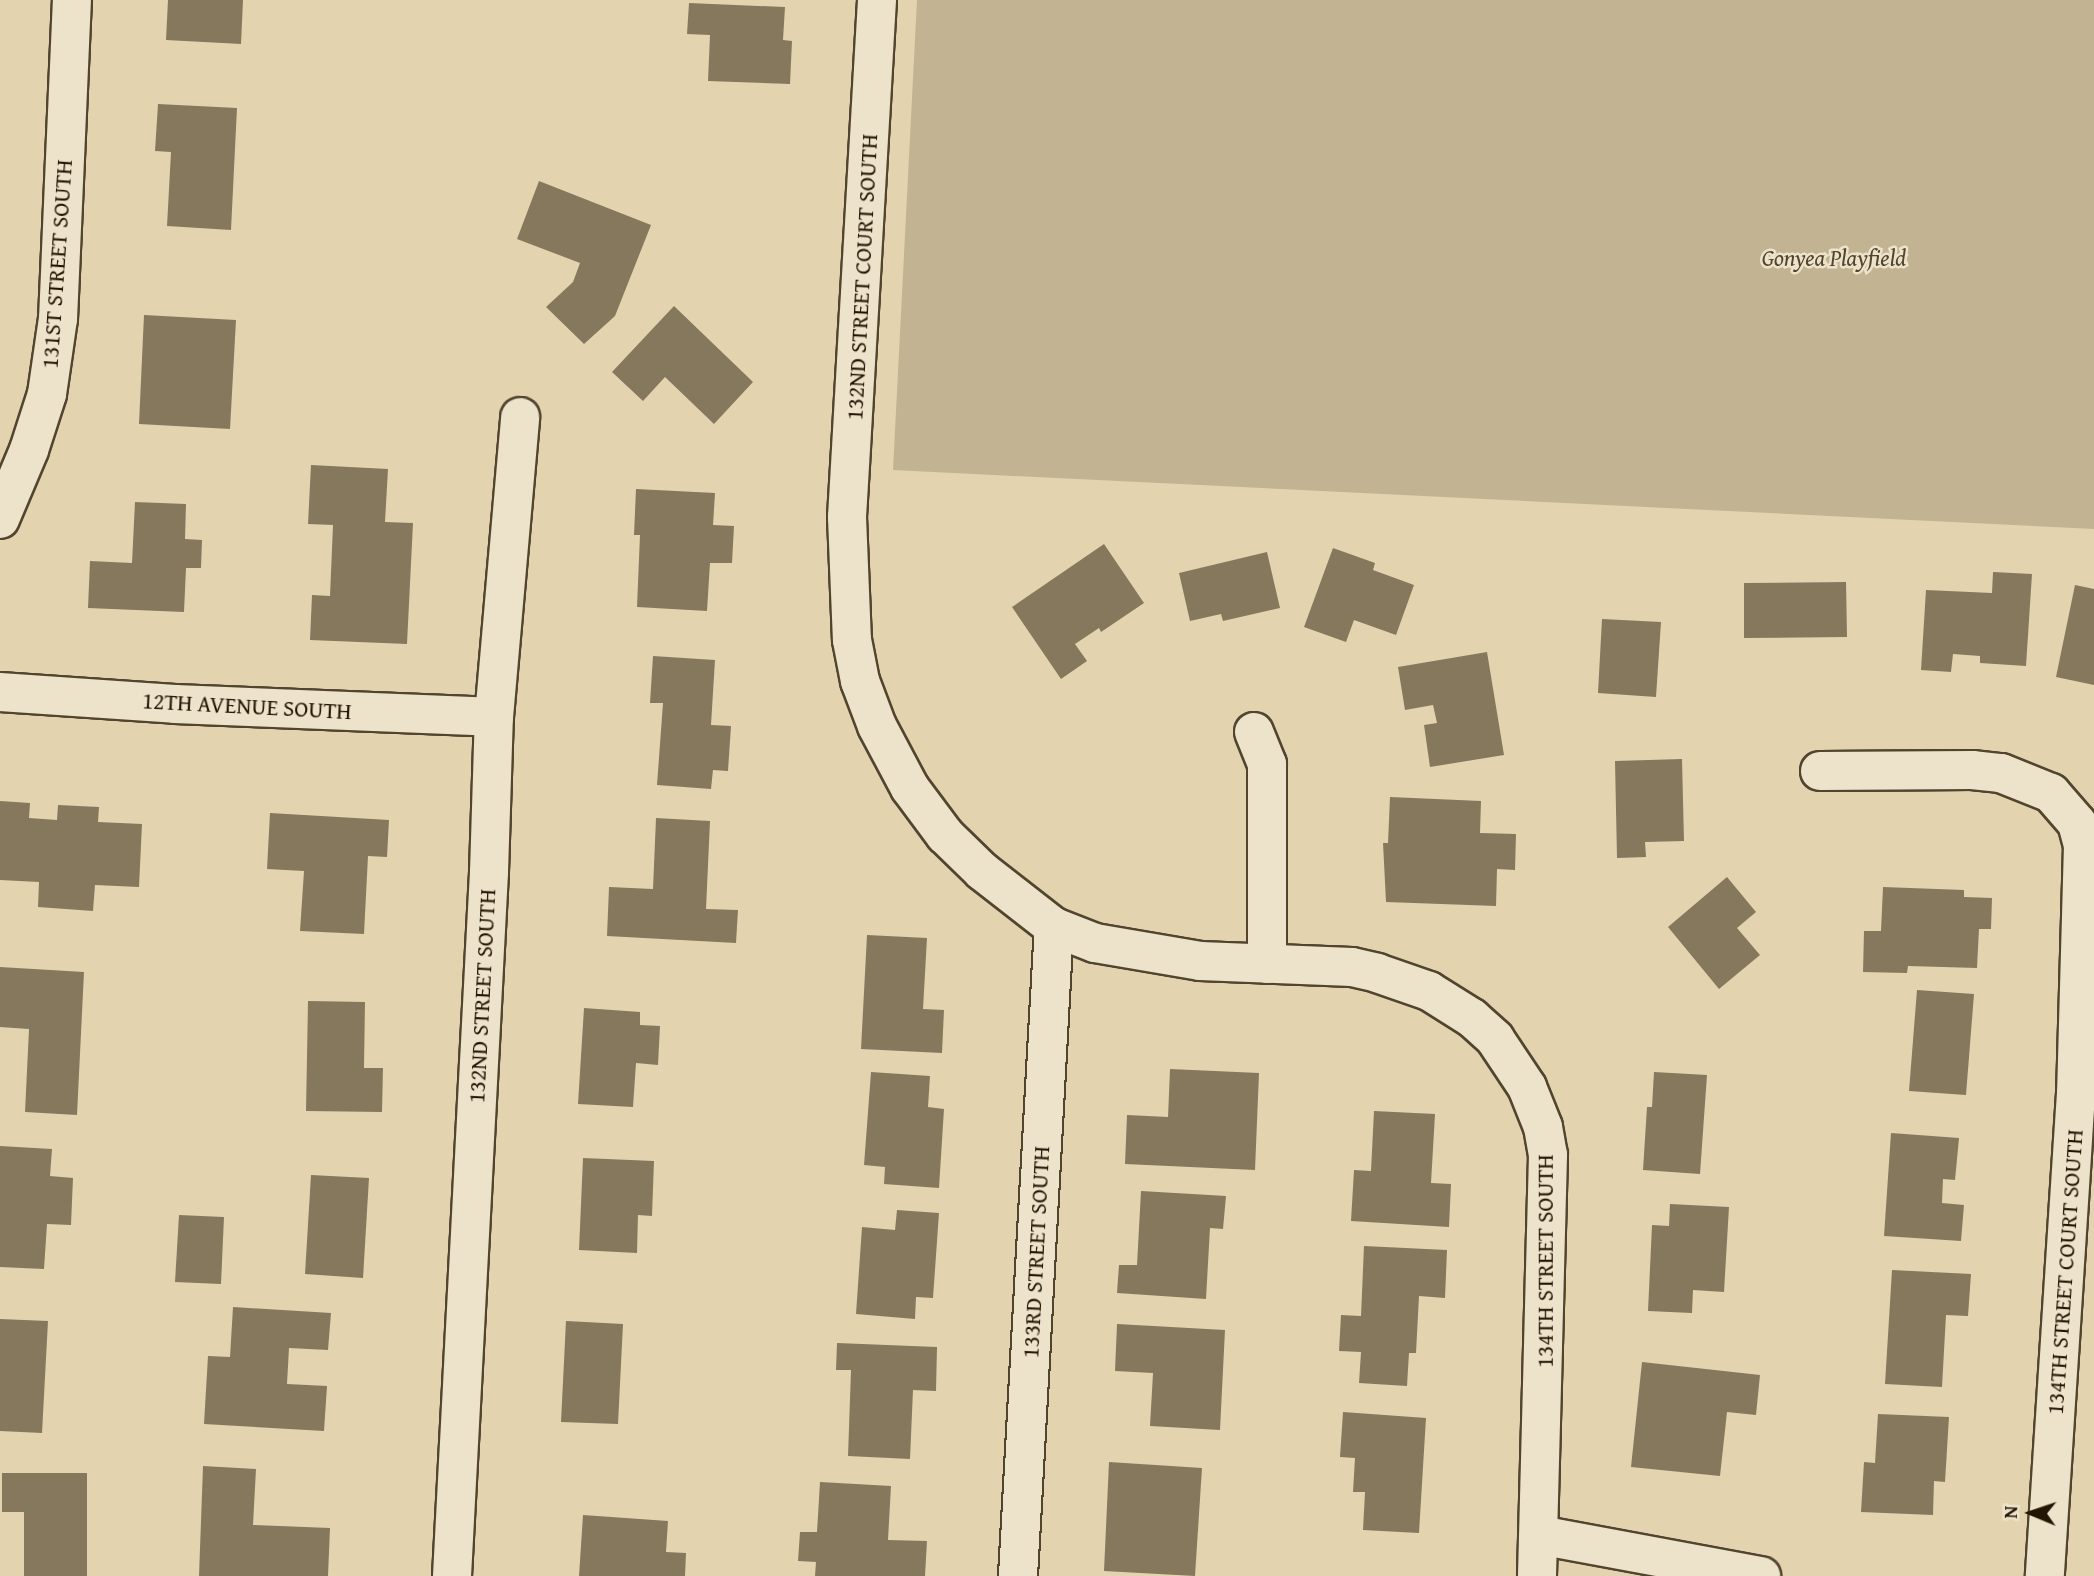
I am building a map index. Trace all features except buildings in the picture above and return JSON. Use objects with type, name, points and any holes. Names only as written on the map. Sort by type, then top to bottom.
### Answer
[{"type":"street","name":"131ST STREET SOUTH","points":[[0,519],[29,450],[47,394],[58,319],[72,0]]},
{"type":"street","name":"132ND STREET COURT SOUTH","points":[[877,0],[847,553],[852,640],[860,681],[877,726],[910,788],[945,835],[1054,927]]},
{"type":"street","name":"132ND STREET SOUTH","points":[[452,1576],[489,872],[494,717],[520,417]]},
{"type":"street","name":"12TH AVENUE SOUTH","points":[[0,692],[175,704],[494,717]]},
{"type":"street","points":[[1054,927],[1095,943],[1200,961],[1267,964],[1267,764],[1254,732]]},
{"type":"street","name":"134TH STREET COURT SOUTH","points":[[1820,771],[1972,770],[2001,773],[2052,793],[2077,823],[2083,845],[2076,1093],[2045,1576]]},
{"type":"street","name":"133RD STREET SOUTH","points":[[1018,1576],[1054,927]]},
{"type":"street","name":"134TH STREET SOUTH","points":[[1267,964],[1352,967],[1429,991],[1472,1018],[1495,1039],[1527,1087],[1543,1127],[1550,1184],[1537,1576]]},
{"type":"street","points":[[1539,1535],[1761,1576]]},
{"type":"green space","name":"Gonyea Playfield","points":[[917,0],[2094,0],[2094,529],[893,470]]}]
